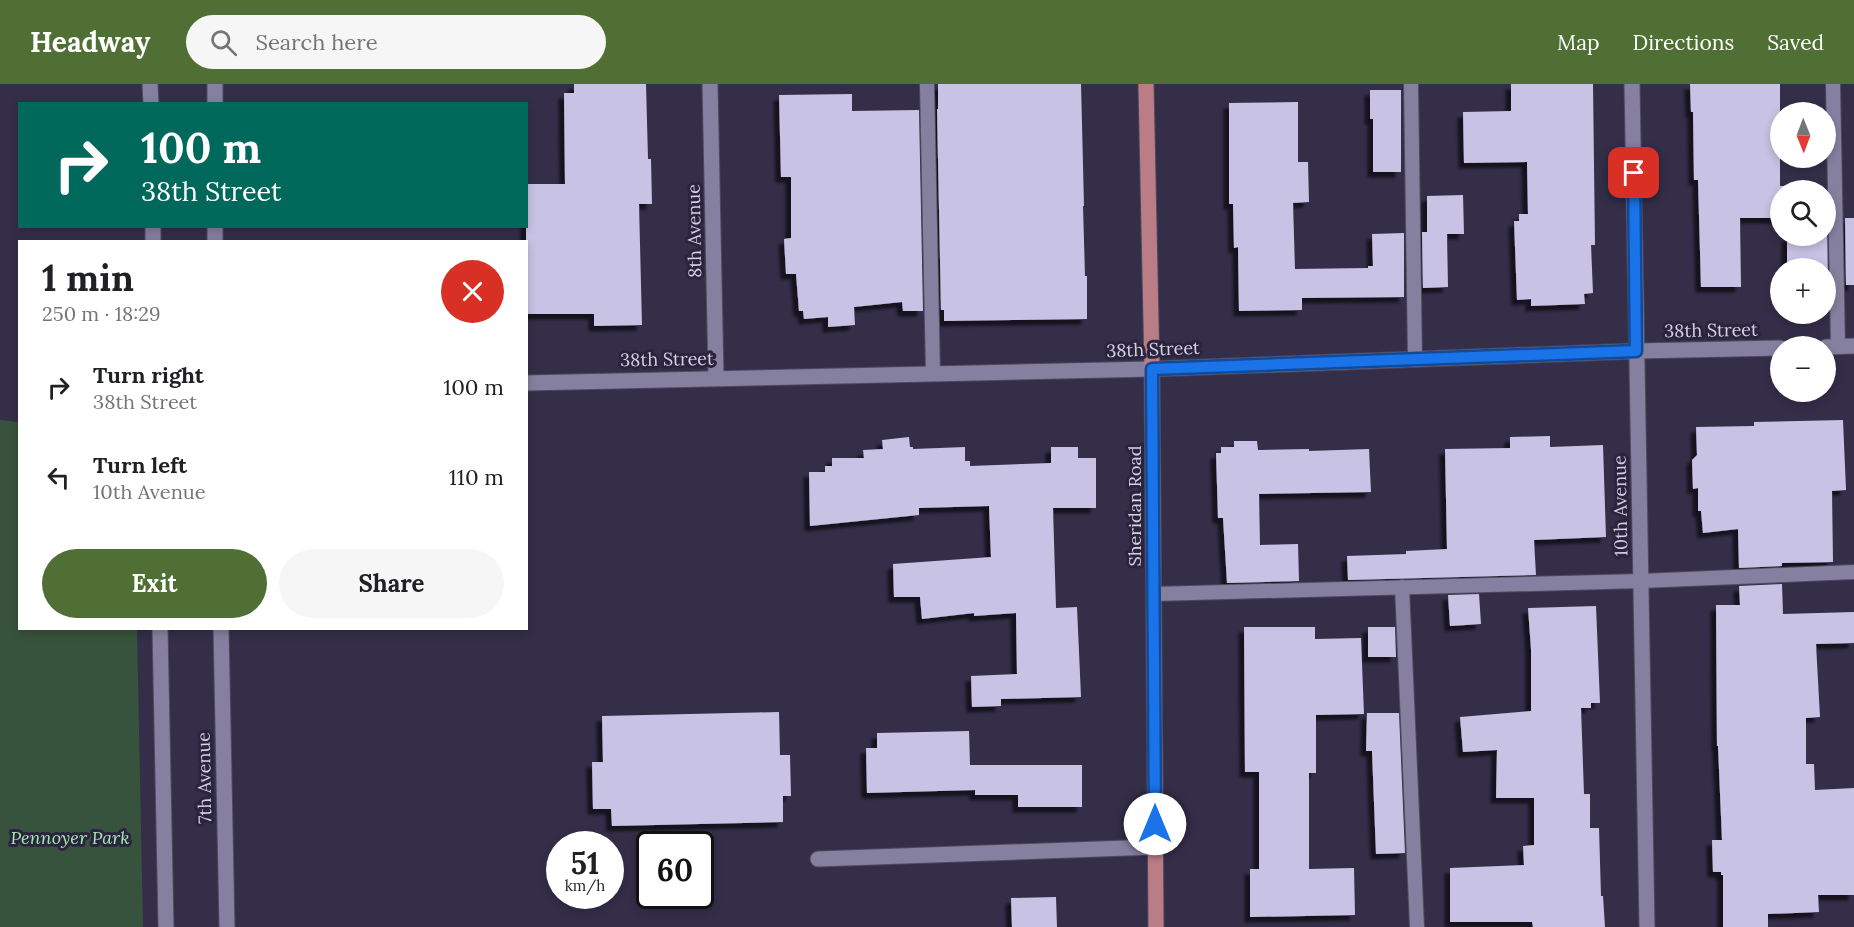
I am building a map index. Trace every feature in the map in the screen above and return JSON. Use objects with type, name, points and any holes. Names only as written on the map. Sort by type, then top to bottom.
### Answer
[{"type":"main road","name":"Sheridan Road","points":[[1146,84],[1152,369],[1156,927]]},
{"type":"street","points":[[150,84],[151,102]]},
{"type":"street","points":[[215,84],[215,102]]},
{"type":"street","name":"8th Avenue","points":[[710,84],[716,378]]},
{"type":"street","name":"10th Avenue","points":[[1632,84],[1647,927]]},
{"type":"street","points":[[1836,347],[1854,346]]},
{"type":"street","name":"38th Street","points":[[528,382],[1152,369],[1770,348]]},
{"type":"street","points":[[160,630],[166,927]]},
{"type":"street","name":"7th Avenue","points":[[221,630],[227,927]]},
{"type":"street","points":[[818,859],[1155,848]]},
{"type":"lane","points":[[927,84],[933,374]]},
{"type":"lane","points":[[1411,84],[1415,360]]},
{"type":"lane","points":[[1832,336],[1833,84]]},
{"type":"lane","points":[[1154,594],[1641,581],[1854,572]]},
{"type":"lane","points":[[1402,588],[1417,927]]},
{"type":"green space","name":"Pennoyer Park","points":[[0,420],[18,422],[18,630],[137,630],[143,927],[0,927]]},
{"type":"building","points":[[574,84],[646,84],[652,204],[639,204],[642,325],[594,326],[594,314],[528,314],[526,228],[528,228],[528,184],[565,184],[564,93],[574,93]]},
{"type":"building","points":[[938,84],[1081,84],[1087,319],[944,321],[944,310],[941,310]]},
{"type":"building","points":[[1511,84],[1593,84],[1595,245],[1591,245],[1593,293],[1584,294],[1585,304],[1531,306],[1531,299],[1517,300],[1514,221],[1519,221],[1519,214],[1528,214],[1527,162],[1464,163],[1463,112],[1511,111]]},
{"type":"building","points":[[1690,84],[1780,84],[1780,102],[1770,102],[1770,168],[1780,168],[1780,180],[1770,180],[1770,218],[1740,218],[1741,287],[1701,287],[1698,180],[1694,180],[1693,112],[1691,112]]},
{"type":"building","points":[[1370,90],[1401,90],[1401,172],[1373,172],[1373,119],[1370,119]]},
{"type":"building","points":[[852,94],[852,111],[919,110],[923,311],[903,311],[902,302],[854,307],[855,325],[828,327],[828,317],[804,319],[803,311],[799,311],[796,274],[786,274],[784,239],[791,238],[791,177],[781,177],[779,95]]},
{"type":"building","points":[[1298,102],[1298,162],[1308,162],[1309,202],[1293,203],[1295,269],[1368,268],[1368,266],[1373,266],[1372,234],[1404,233],[1404,297],[1302,298],[1302,310],[1239,311],[1238,247],[1234,248],[1233,204],[1229,204],[1229,103]]},
{"type":"building","points":[[1463,195],[1464,234],[1447,234],[1448,287],[1423,288],[1422,232],[1427,232],[1427,196]]},
{"type":"building","points":[[1845,218],[1854,218],[1854,285],[1846,285]]},
{"type":"building","points":[[1787,246],[1827,246],[1828,258],[1787,258]]},
{"type":"building","points":[[1843,420],[1846,490],[1832,491],[1833,562],[1782,563],[1782,566],[1739,568],[1738,529],[1703,533],[1701,511],[1698,511],[1698,488],[1693,489],[1692,460],[1697,455],[1696,427],[1754,426],[1754,422]]},
{"type":"building","points":[[1550,436],[1550,447],[1603,445],[1606,537],[1534,540],[1536,575],[1348,580],[1347,556],[1406,554],[1406,551],[1447,549],[1445,449],[1510,448],[1510,437]]},
{"type":"building","points":[[909,437],[910,447],[913,449],[965,447],[965,461],[970,461],[970,466],[1051,463],[1051,447],[1078,447],[1078,458],[1096,458],[1096,508],[1053,508],[1056,608],[1077,607],[1081,697],[1001,699],[1001,706],[972,707],[971,676],[1017,674],[1016,613],[974,616],[974,613],[922,619],[920,597],[894,597],[893,564],[991,557],[989,506],[919,508],[919,515],[810,526],[809,472],[825,472],[825,466],[832,466],[832,458],[864,458],[863,450],[883,449],[882,440]]},
{"type":"building","points":[[1234,441],[1257,441],[1258,450],[1369,449],[1371,492],[1259,494],[1260,545],[1298,544],[1299,581],[1227,583],[1223,518],[1218,518],[1216,453],[1221,453],[1221,447],[1234,447]]},
{"type":"building","points":[[1782,584],[1783,614],[1854,612],[1854,643],[1816,644],[1820,717],[1806,718],[1806,764],[1814,764],[1815,790],[1854,788],[1854,895],[1818,895],[1819,912],[1768,914],[1768,927],[1723,927],[1723,875],[1721,872],[1713,872],[1712,840],[1722,840],[1717,746],[1716,605],[1740,605],[1739,586]]},
{"type":"building","points":[[1479,594],[1481,624],[1450,626],[1448,595]]},
{"type":"building","points":[[1596,606],[1600,703],[1591,703],[1591,708],[1581,708],[1584,794],[1590,794],[1590,828],[1599,828],[1601,896],[1603,896],[1605,927],[1533,927],[1532,922],[1450,922],[1450,868],[1524,865],[1523,846],[1534,845],[1534,798],[1496,798],[1497,750],[1463,752],[1460,717],[1531,711],[1531,649],[1528,608]]},
{"type":"building","points":[[1244,627],[1315,627],[1315,639],[1361,638],[1364,714],[1316,715],[1316,773],[1309,773],[1309,869],[1354,868],[1355,915],[1250,917],[1250,869],[1259,869],[1259,772],[1245,772]]},
{"type":"building","points":[[1368,627],[1395,627],[1396,657],[1368,657]]},
{"type":"building","points":[[779,712],[780,755],[790,755],[791,796],[783,796],[783,822],[612,826],[611,809],[593,809],[592,762],[603,762],[602,716]]},
{"type":"building","points":[[1367,713],[1399,713],[1405,853],[1376,854],[1372,751],[1366,751]]},
{"type":"building","points":[[969,731],[970,765],[1082,765],[1082,807],[1018,807],[1018,795],[975,795],[975,790],[867,793],[866,748],[877,748],[877,733]]},
{"type":"building","points":[[1056,897],[1057,927],[1012,927],[1011,898]]},
{"type":"route","points":[[1155,824],[1152,369],[1636,351],[1634,173]]}]
